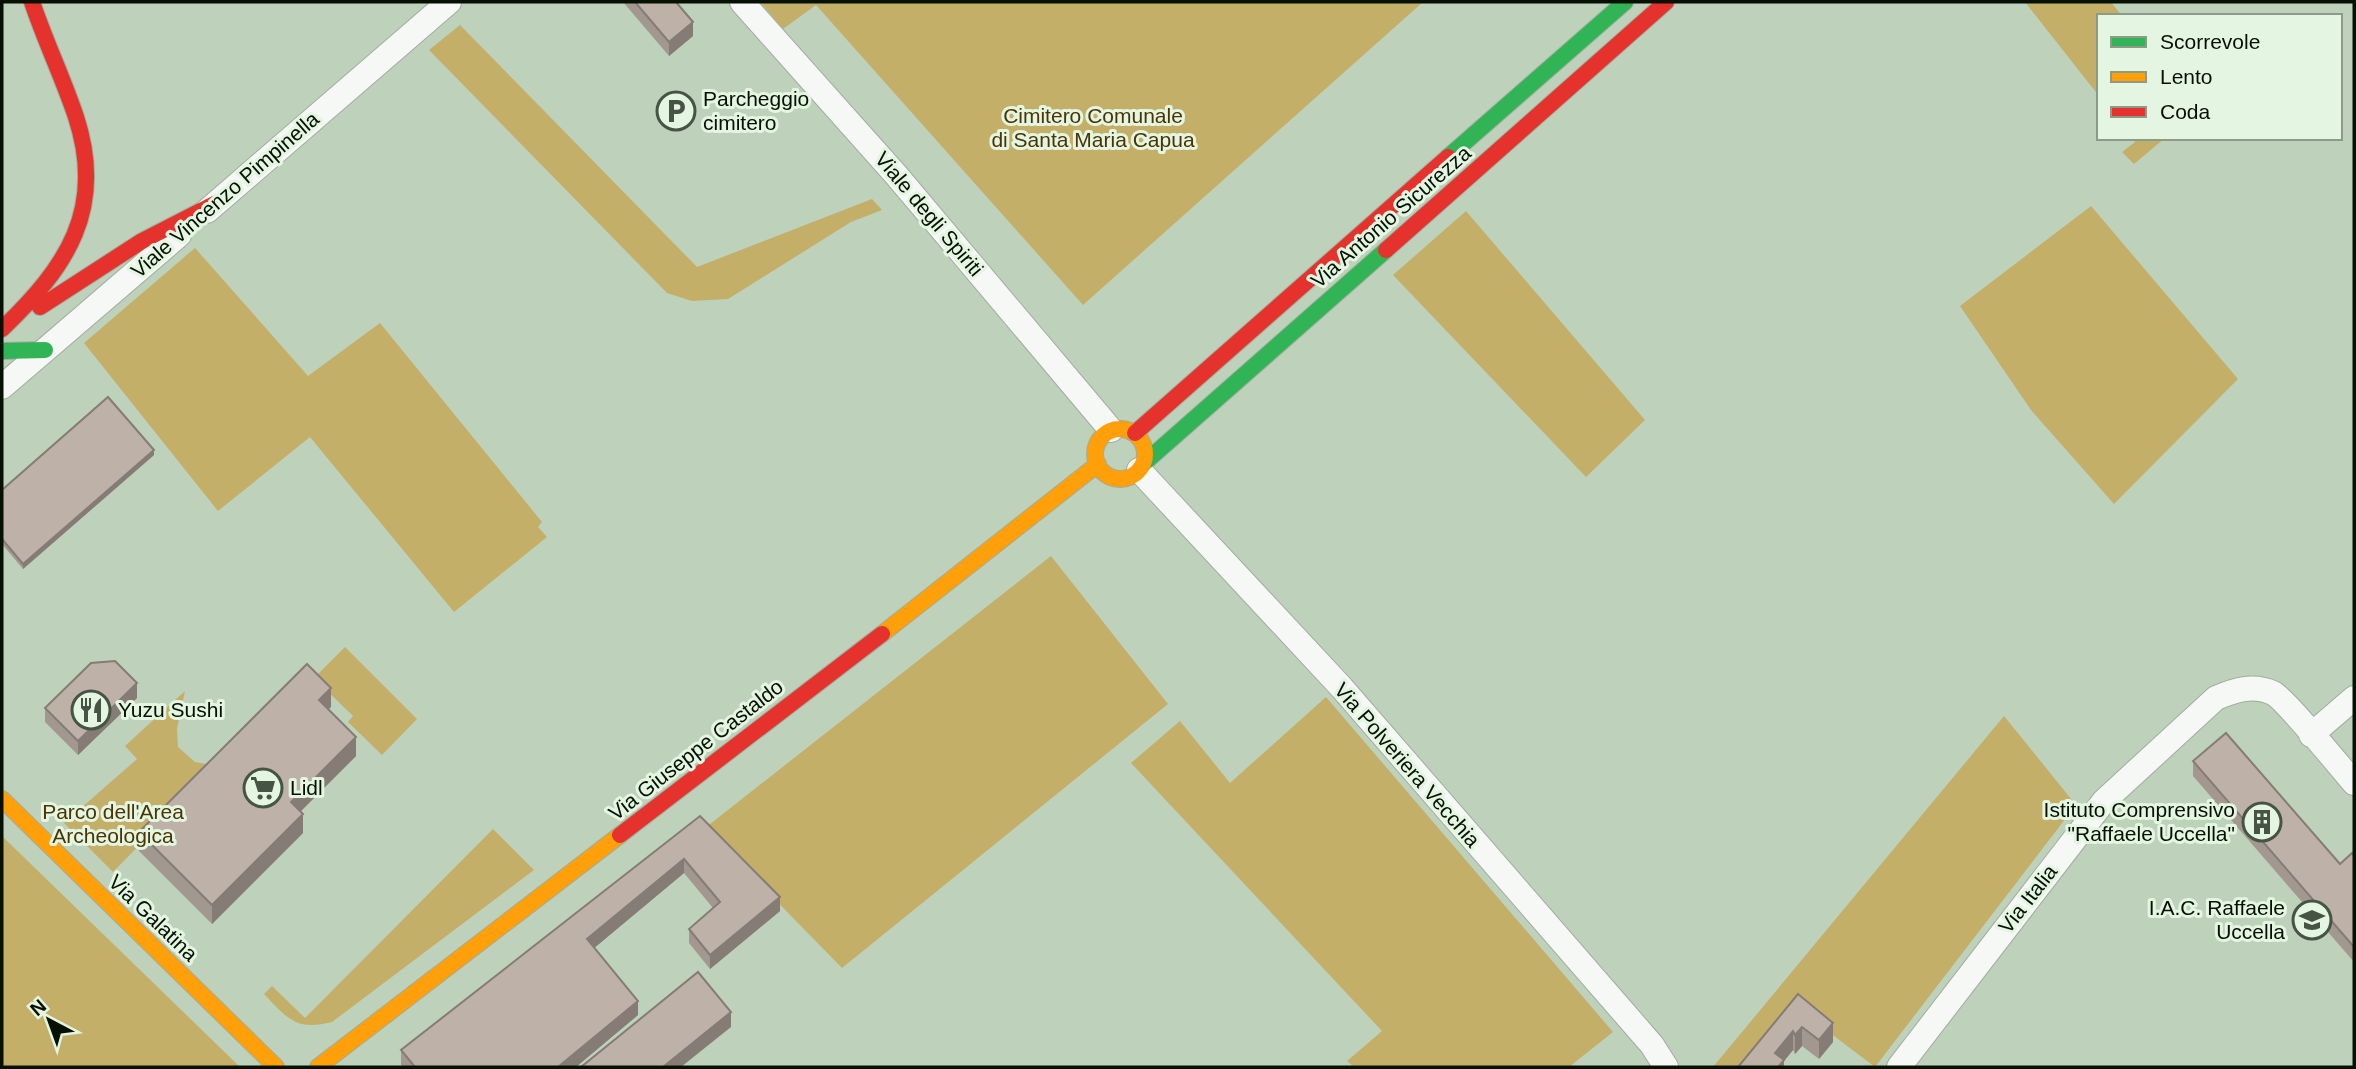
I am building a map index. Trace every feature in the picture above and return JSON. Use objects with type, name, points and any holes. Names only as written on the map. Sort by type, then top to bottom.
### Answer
[{"type":"main road","points":[[2,329],[41,292],[59,268],[76,237],[87,204],[87,162],[81,131],[32,2]]},
{"type":"main road","name":"Via Antonio Sicurezza","points":[[1123,432],[1625,2]]},
{"type":"main road","name":"Via Antonio Sicurezza","points":[[1126,475],[1666,2]]},
{"type":"main road","points":[[32,272],[53,248],[67,214],[72,180],[64,89]]},
{"type":"main road","points":[[2,329],[142,241],[218,202]]},
{"type":"main road","points":[[2,351],[45,350]]},
{"type":"main road","points":[[1123,432],[1145,447],[1126,475],[1102,471],[1095,457],[1099,441],[1123,432]]},
{"type":"main road","name":"Via Giuseppe Castaldo","points":[[318,1067],[924,602],[1097,464]]},
{"type":"main road","name":"Via Galatina","points":[[10,808],[276,1067]]},
{"type":"street","name":"Viale Vincenzo Pimpinella","points":[[2,387],[449,2]]},
{"type":"street","name":"Viale degli Spiriti","points":[[742,2],[1123,432]]},
{"type":"street","name":"Via Polveriera Vecchia","points":[[1126,475],[1342,688],[1652,1045],[1666,1067]]},
{"type":"street","name":"Via Italia","points":[[1899,1067],[2104,801],[2216,698],[2235,690],[2256,688],[2276,694],[2311,735]]},
{"type":"street","points":[[2354,698],[2311,735],[2354,783]]},
{"type":"street","points":[[2,785],[10,808]]},
{"type":"street","points":[[1652,1045],[1672,1067]]},
{"type":"green space","name":"Cimitero Comunale di Santa Maria Capua","points":[[760,2],[1423,2],[1083,305],[816,5],[783,29]]},
{"type":"green space","points":[[2025,2],[2111,2],[2120,14],[2097,14],[2097,93]]},
{"type":"green space","points":[[460,25],[697,267],[872,199],[882,210],[851,222],[728,299],[692,301],[667,293],[429,50]]},
{"type":"green space","points":[[2134,140],[2163,140],[2134,164],[2122,152],[2135,142]]},
{"type":"green space","points":[[2091,206],[2238,379],[2114,504],[2031,410],[1960,306]]},
{"type":"green space","points":[[1466,211],[1645,420],[1586,477],[1393,275]]},
{"type":"green space","points":[[195,248],[308,376],[380,323],[542,522],[538,527],[547,537],[454,612],[310,437],[218,511],[84,343]]},
{"type":"green space","points":[[1051,556],[1168,704],[842,968],[705,828]]},
{"type":"green space","points":[[345,647],[417,719],[382,755],[348,722],[353,716],[314,678]]},
{"type":"green space","name":"Parco dell'Area Archeologica","points":[[185,691],[177,729],[178,747],[195,762],[217,766],[113,872],[64,823],[137,759],[125,746]]},
{"type":"green space","points":[[1326,697],[1613,1032],[1569,1067],[1354,1067],[1347,1061],[1382,1031],[1131,763],[1180,721],[1230,783]]},
{"type":"green space","points":[[2004,716],[2076,805],[1875,1067],[1793,1005],[1741,1067],[1713,1067]]},
{"type":"green space","points":[[493,829],[534,870],[332,1022],[301,1024],[287,1016],[264,994],[272,986],[305,1018]]},
{"type":"green space","points":[[2,836],[240,1067],[2,1067]]},
{"type":"building","points":[[635,2],[676,2],[693,22],[669,42]]},
{"type":"building","points":[[108,397],[154,450],[23,564],[2,539],[2,490]]},
{"type":"building","name":"Yuzu Sushi","points":[[115,661],[137,683],[78,741],[45,708],[91,663]]},
{"type":"building","name":"Lidl","points":[[307,664],[331,688],[319,700],[356,737],[291,802],[303,814],[212,905],[139,832]]},
{"type":"building","name":"Istituto Comprensivo \"Raffaele Uccella\"","points":[[2226,733],[2340,864],[2352,853],[2354,856],[2354,947],[2193,761]]},
{"type":"building","points":[[700,816],[780,897],[710,955],[689,929],[720,902],[684,859],[587,939],[638,1001],[558,1067],[415,1067],[401,1050]]},
{"type":"building","points":[[698,972],[731,1012],[663,1067],[581,1067]]},
{"type":"building","points":[[1798,994],[1833,1023],[1819,1040],[1802,1027],[1795,1035],[1793,1031],[1775,1053],[1784,1060],[1778,1067],[1738,1067]]},
{"type":"traffic: fast","points":[[1448,157],[1625,2]]},
{"type":"traffic: fast","points":[[1143,464],[1386,250]]},
{"type":"traffic: fast","points":[[2,351],[45,350]]},
{"type":"traffic: slow","points":[[1120,429],[1138,436],[1145,454],[1138,472],[1120,479],[1102,472],[1095,454],[1102,436],[1120,429]]},
{"type":"traffic: slow","points":[[882,634],[1098,464]]},
{"type":"traffic: slow","points":[[2,799],[276,1067]]},
{"type":"traffic: slow","points":[[318,1067],[620,835]]},
{"type":"traffic: jam","points":[[2,329],[45,283],[62,259],[75,234],[83,208],[86,180],[84,150],[76,117],[32,2]]},
{"type":"traffic: jam","points":[[1386,250],[1666,2]]},
{"type":"traffic: jam","points":[[1135,433],[1448,157]]},
{"type":"traffic: jam","points":[[40,307],[142,241],[218,202]]},
{"type":"traffic: jam","points":[[620,835],[882,634]]},
{"type":"place","name":"Parcheggio cimitero","points":[[676,111]]},
{"type":"place","name":"Yuzu Sushi","points":[[91,710]]},
{"type":"place","name":"Lidl","points":[[263,788]]},
{"type":"place","name":"Istituto Comprensivo \"Raffaele Uccella\"","points":[[2262,822]]},
{"type":"place","name":"I.A.C. Raffaele Uccella","points":[[2312,920]]}]
